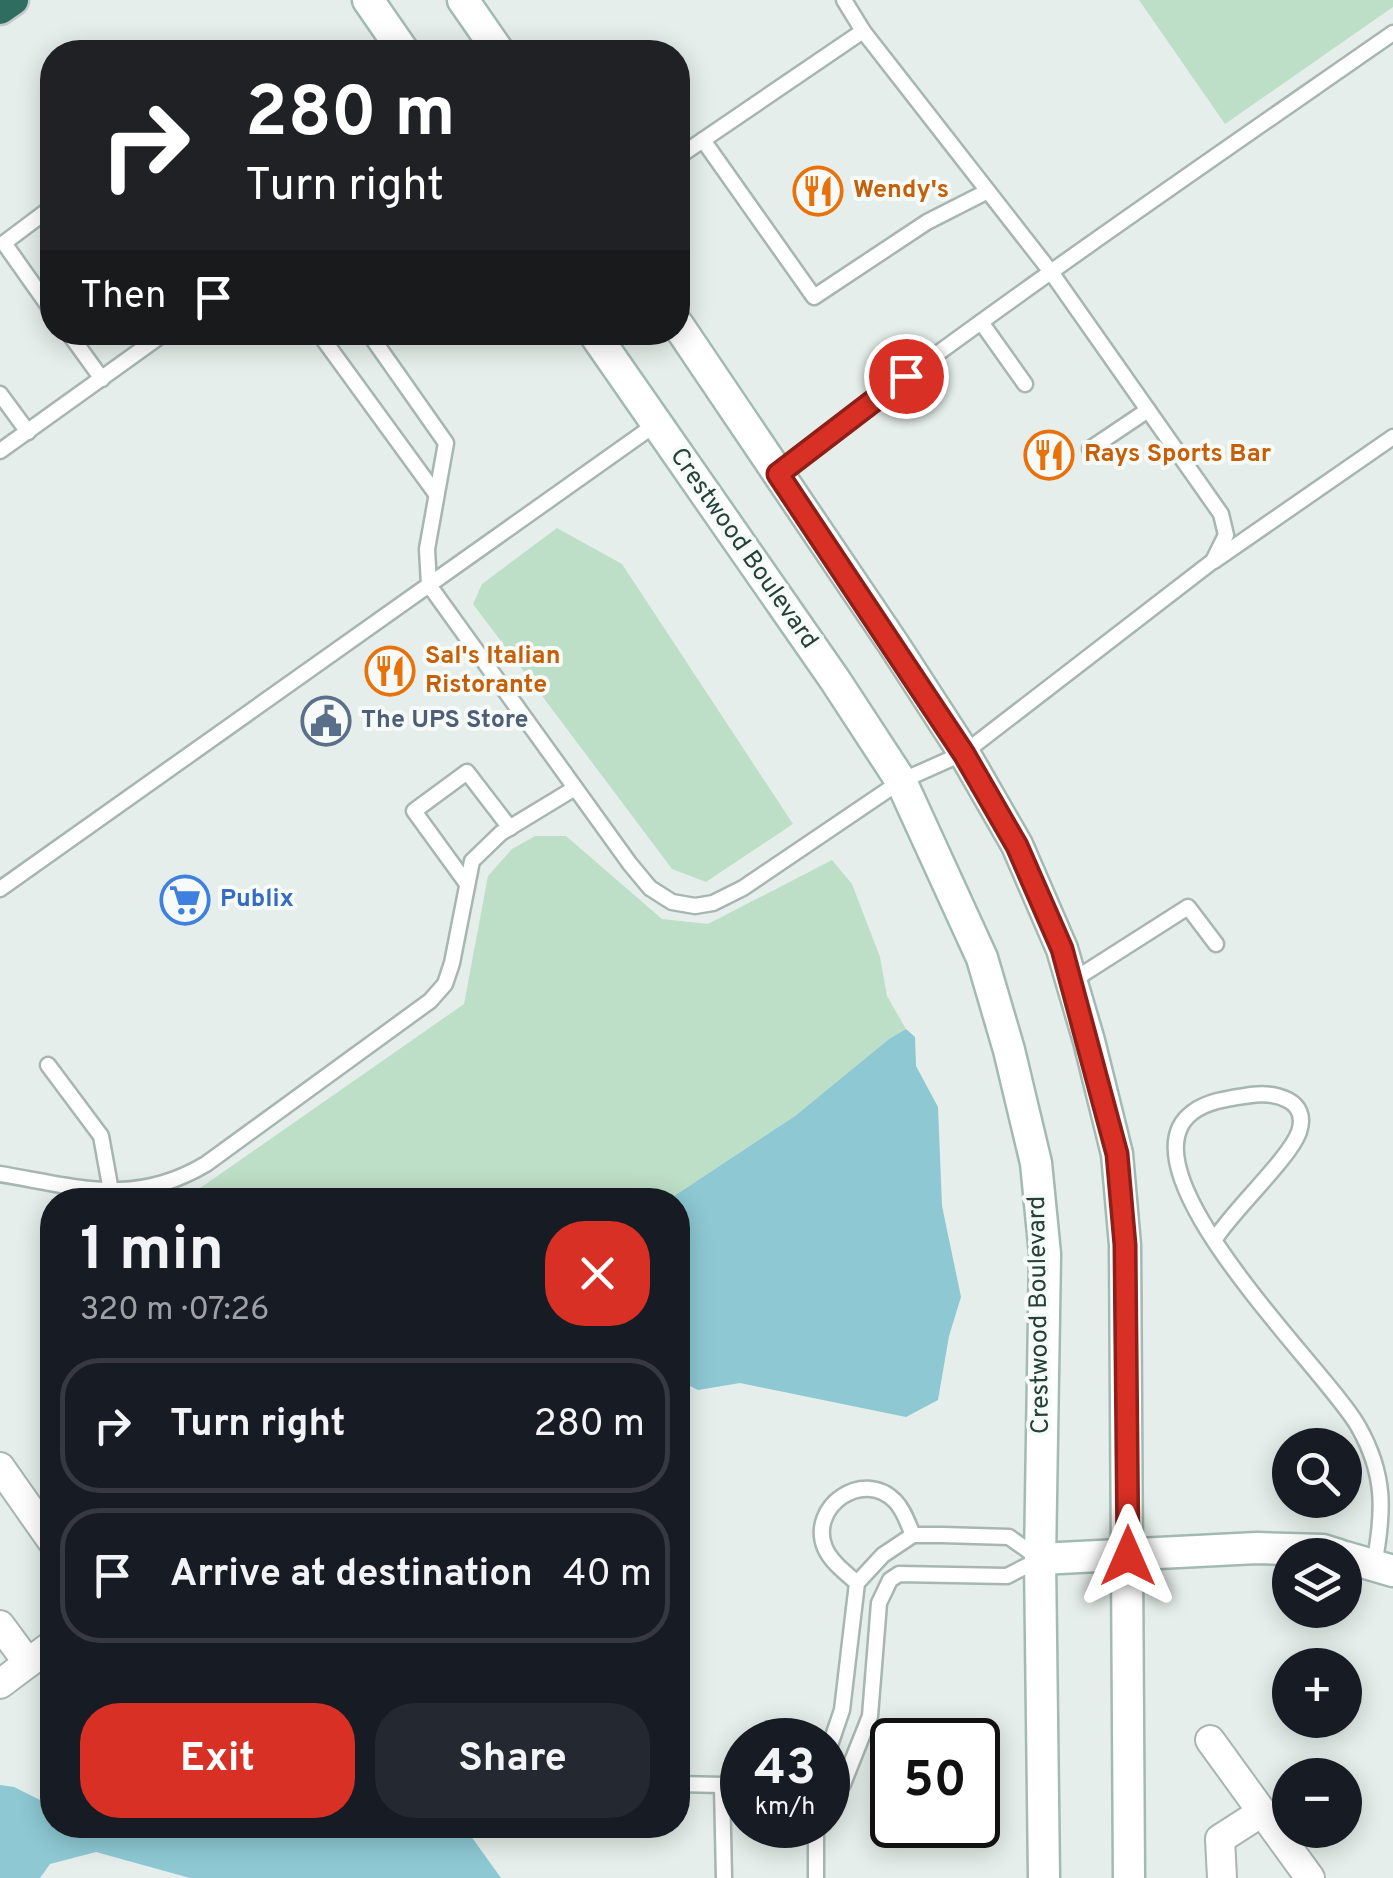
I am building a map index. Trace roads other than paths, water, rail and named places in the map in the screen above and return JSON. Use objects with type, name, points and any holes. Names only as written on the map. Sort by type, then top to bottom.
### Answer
[{"type":"highway","points":[[0,9],[13,0]]},
{"type":"main road","points":[[368,0],[396,40]]},
{"type":"main road","points":[[464,0],[491,40]]},
{"type":"main road","points":[[690,342],[964,754],[1017,846],[1072,981],[1117,1154],[1125,1245],[1128,1878]]},
{"type":"main road","name":"Crestwood Boulevard","points":[[602,345],[835,680],[901,782],[982,958],[1009,1050],[1036,1162],[1044,1254],[1040,1559],[1044,1878]]},
{"type":"main road","points":[[1040,1559],[1257,1548],[1323,1550],[1363,1562]]},
{"type":"street","points":[[0,1467],[40,1524]]},
{"type":"street","points":[[0,1625],[28,1664]]},
{"type":"street","points":[[0,1684],[40,1654]]},
{"type":"street","points":[[1210,1740],[1310,1878]]},
{"type":"street","points":[[1222,1878],[1220,1839],[1262,1812]]},
{"type":"lane","points":[[844,0],[863,31],[1051,272],[1221,514],[1226,535],[1213,561]]},
{"type":"lane","points":[[690,149],[863,31]]},
{"type":"lane","points":[[778,474],[980,322],[1393,33]]},
{"type":"lane","points":[[703,140],[814,297],[927,222],[986,192]]},
{"type":"lane","points":[[40,217],[2,245],[40,294]]},
{"type":"lane","points":[[980,322],[1025,384]]},
{"type":"lane","points":[[77,345],[102,379]]},
{"type":"lane","points":[[0,451],[148,345]]},
{"type":"lane","points":[[327,345],[436,494]]},
{"type":"lane","points":[[377,345],[446,443],[428,549],[429,586],[650,888],[672,902],[695,906],[714,903],[743,888],[901,782],[964,754],[1213,561],[1393,437]]},
{"type":"lane","points":[[0,394],[28,432]]},
{"type":"lane","points":[[1090,449],[1148,410]]},
{"type":"lane","points":[[0,888],[656,424]]},
{"type":"lane","points":[[468,884],[414,812],[466,772],[510,828]]},
{"type":"lane","points":[[152,1188],[178,1180],[430,1001],[446,984],[472,861],[510,828],[574,788]]},
{"type":"lane","points":[[1072,981],[1188,907],[1216,944]]},
{"type":"lane","points":[[48,1064],[101,1136],[110,1188]]},
{"type":"lane","points":[[1215,1239],[1232,1212],[1299,1132],[1301,1116],[1283,1095],[1256,1094],[1211,1102],[1191,1113],[1180,1128],[1174,1150],[1197,1210],[1215,1239],[1261,1308],[1358,1426],[1379,1475],[1382,1499],[1382,1525],[1363,1562]]},
{"type":"lane","points":[[0,1174],[86,1188]]},
{"type":"lane","points":[[857,1583],[826,1550],[824,1518],[835,1500],[847,1492],[869,1488],[884,1492],[904,1513],[914,1536]]},
{"type":"lane","points":[[850,1767],[866,1728],[870,1716],[879,1603],[890,1580],[899,1574],[1008,1576],[1040,1559],[1009,1537],[914,1536],[883,1555],[857,1583],[839,1716],[866,1728]]},
{"type":"lane","points":[[690,1785],[720,1786]]},
{"type":"lane","points":[[723,1848],[724,1878]]},
{"type":"lane","points":[[816,1848],[816,1878]]},
{"type":"water","points":[[906,1029],[915,1037],[916,1066],[938,1107],[942,1206],[961,1297],[949,1336],[938,1400],[906,1417],[740,1383],[698,1390],[690,1386],[690,1188],[686,1188],[795,1116]]},
{"type":"water","points":[[0,1785],[14,1787],[40,1800],[40,1838],[472,1838],[501,1878],[190,1878],[96,1852],[50,1864],[40,1878],[0,1878]]},
{"type":"place","name":"Wendy's","points":[[818,191]]},
{"type":"place","name":"Rays Sports Bar","points":[[1049,455]]},
{"type":"place","name":"Sal's Italian Ristorante","points":[[390,671]]},
{"type":"place","name":"The UPS Store","points":[[326,721]]},
{"type":"place","name":"Publix","points":[[185,900]]}]
